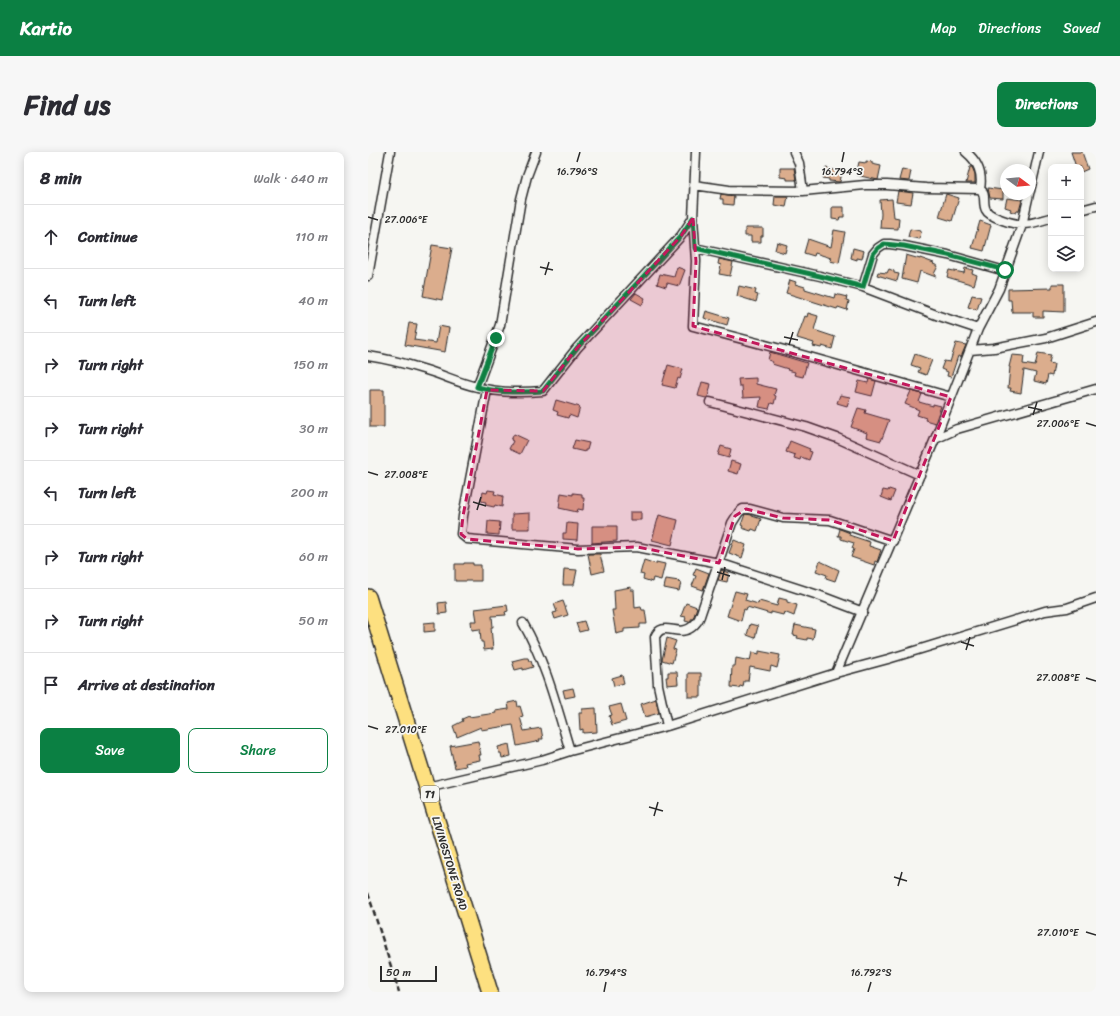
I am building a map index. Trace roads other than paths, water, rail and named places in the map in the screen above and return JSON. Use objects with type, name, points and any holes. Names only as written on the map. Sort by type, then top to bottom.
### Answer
[{"type":"highway","name":"LIVINGSTONE ROAD","points":[[368,597],[428,787],[490,992]]},
{"type":"street","points":[[368,276],[390,152]]},
{"type":"street","points":[[477,387],[500,325],[521,199],[527,176],[536,152]]},
{"type":"street","points":[[696,152],[693,218],[695,248],[693,326],[951,397]]},
{"type":"street","points":[[794,152],[799,163],[803,191]]},
{"type":"street","points":[[966,152],[977,164],[980,170],[982,181],[980,190]]},
{"type":"street","points":[[1036,166],[1039,152]]},
{"type":"street","points":[[694,185],[729,190],[803,191],[865,185],[980,190],[984,194],[985,208],[989,214],[1006,221],[1022,225],[1048,219]]},
{"type":"street","points":[[836,674],[893,541],[978,329],[998,288],[1022,225],[1028,200]]},
{"type":"street","points":[[1084,209],[1096,206]]},
{"type":"street","points":[[368,356],[392,360],[427,370],[462,384],[487,390],[522,393],[543,391],[577,348],[681,236],[693,218]]},
{"type":"street","points":[[863,287],[873,254],[884,244],[904,246],[1005,270]]},
{"type":"street","points":[[695,248],[863,287],[978,329]]},
{"type":"street","points":[[970,350],[994,348],[1046,338],[1096,322]]},
{"type":"street","points":[[935,438],[957,429],[1096,389]]},
{"type":"street","points":[[487,390],[463,516],[461,534],[467,539],[578,549],[637,547],[719,563],[818,595],[863,612]]},
{"type":"street","points":[[710,402],[806,427],[837,438],[920,475]]},
{"type":"street","points":[[667,726],[658,685],[655,637],[658,631],[662,629],[680,632],[687,630],[696,623],[701,613],[735,516],[742,509],[750,509],[783,518],[830,520],[893,541]]},
{"type":"street","points":[[428,787],[542,760],[570,751],[667,726],[1045,611],[1067,608],[1096,598]]},
{"type":"street","points":[[523,623],[535,643],[554,696],[570,751]]},
{"type":"railway","points":[[368,893],[399,992]]}]
